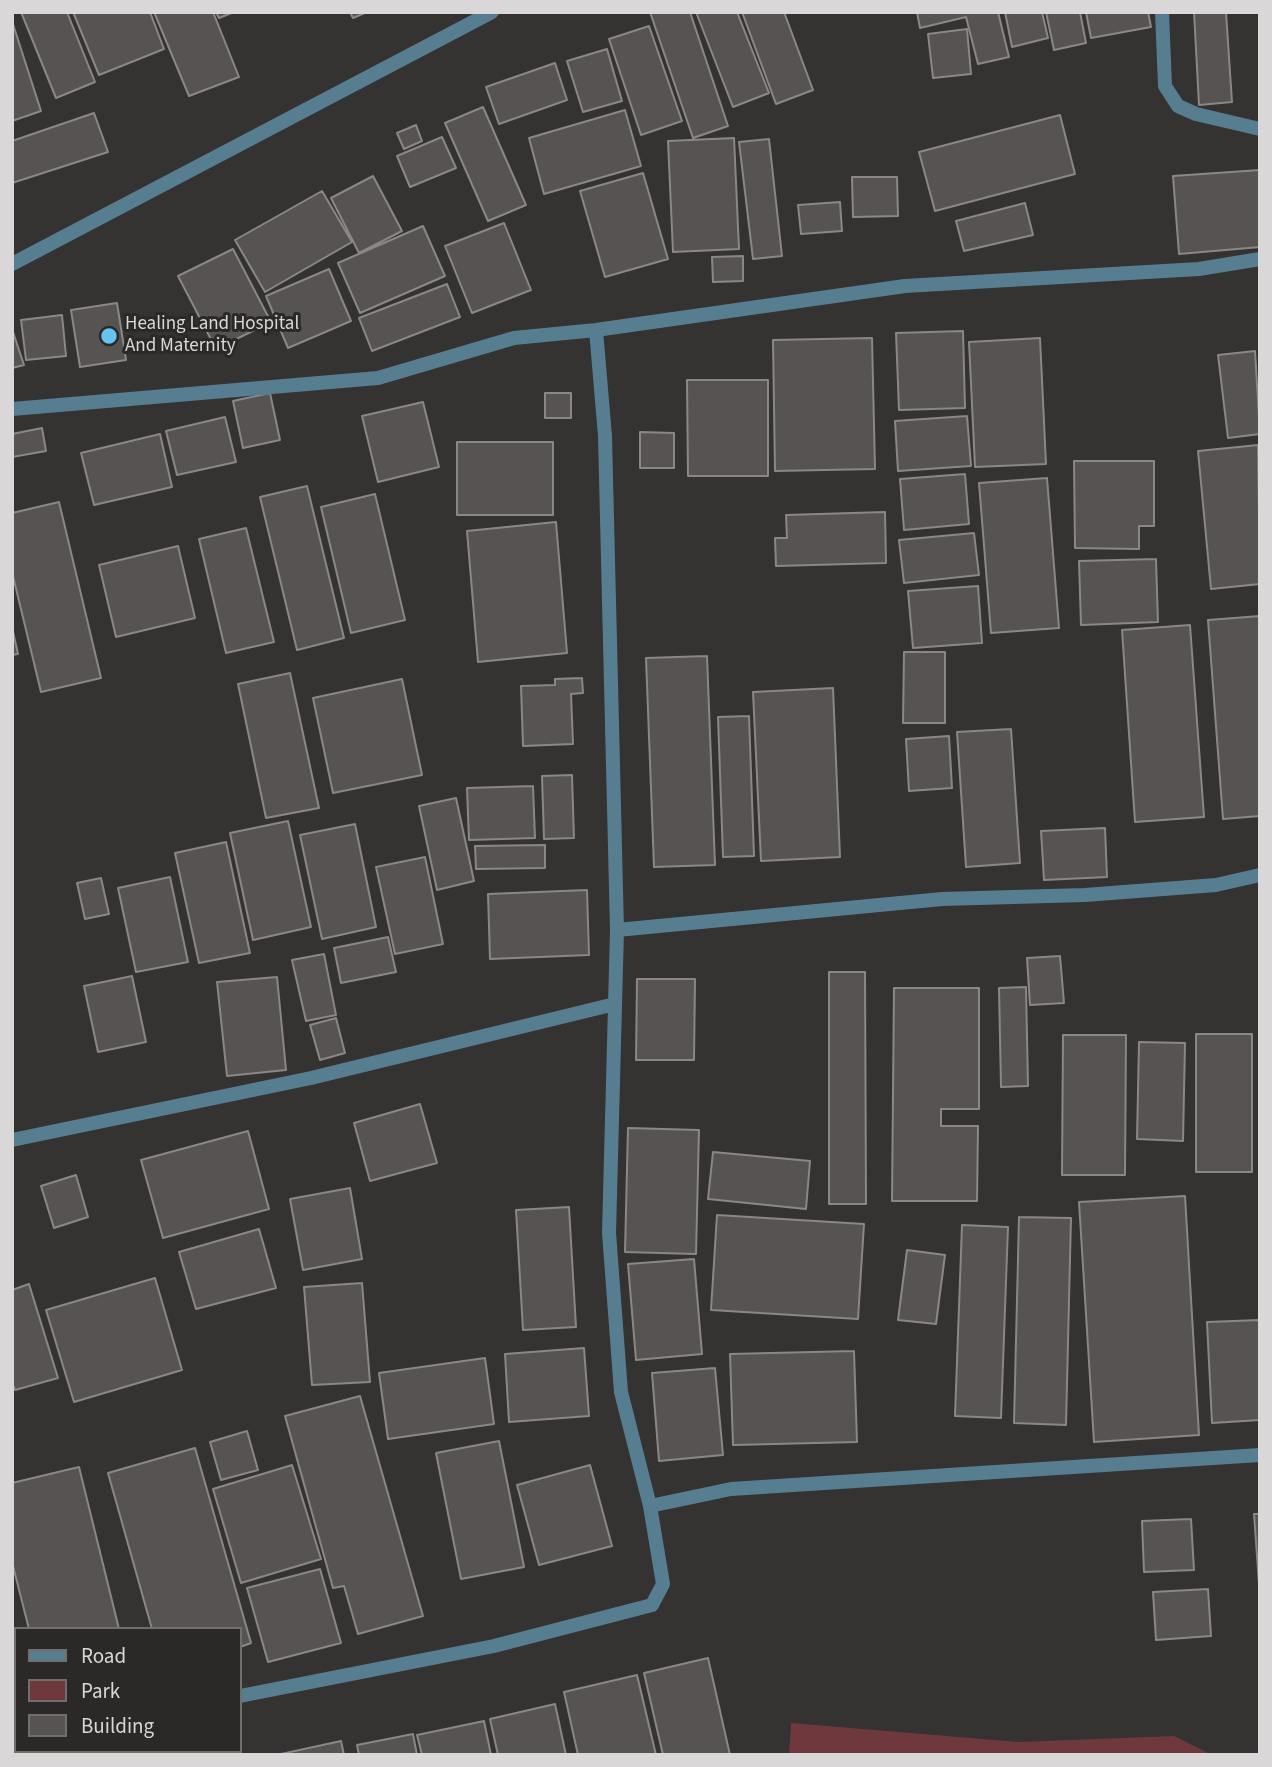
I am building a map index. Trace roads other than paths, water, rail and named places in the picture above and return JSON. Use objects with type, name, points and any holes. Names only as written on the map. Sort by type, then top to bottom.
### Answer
[{"type":"street","points":[[12,264],[492,12]]},
{"type":"street","points":[[1162,12],[1165,86],[1178,106],[1196,114],[1260,129]]},
{"type":"street","points":[[12,409],[378,378],[514,338],[596,330],[905,286],[1199,269],[1260,260]]},
{"type":"street","points":[[242,1696],[494,1646],[652,1605],[663,1584],[650,1506],[621,1392],[609,1233],[617,930],[605,436],[596,330]]},
{"type":"street","points":[[617,930],[942,899],[1085,895],[1216,885],[1260,875]]},
{"type":"street","points":[[12,1140],[312,1078],[615,1004]]},
{"type":"street","points":[[650,1506],[731,1489],[1260,1455]]},
{"type":"place","name":"Healing Land Hospital And Maternity","points":[[109,336]]}]
